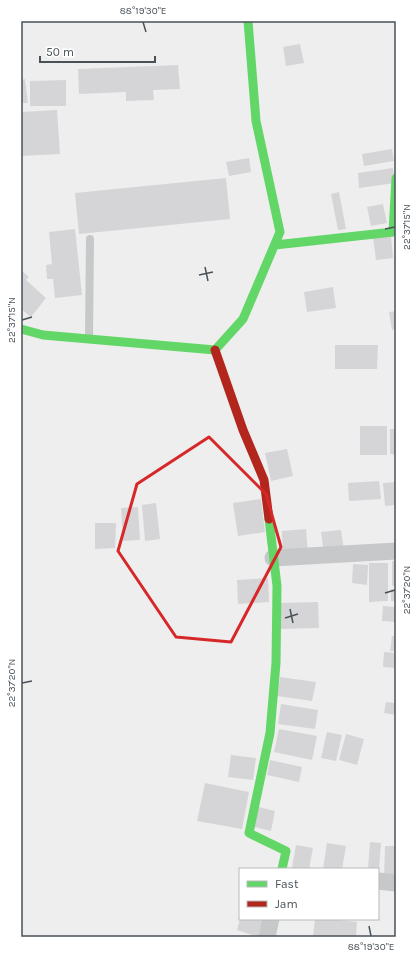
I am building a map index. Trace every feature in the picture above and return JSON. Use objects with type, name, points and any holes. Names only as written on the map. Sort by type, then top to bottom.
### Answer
[{"type":"street","points":[[215,350],[243,319],[280,232],[256,122],[248,21]]},
{"type":"street","points":[[274,245],[393,232],[396,178]]},
{"type":"street","points":[[21,329],[44,335],[215,350]]},
{"type":"street","points":[[215,350],[243,430],[264,480],[277,586],[276,663],[270,733],[249,833],[286,850],[282,868]]},
{"type":"street","points":[[273,558],[396,551]]},
{"type":"street","points":[[379,881],[396,883]]},
{"type":"street","points":[[267,937],[271,920]]},
{"type":"lane","points":[[88,339],[90,239]]},
{"type":"highlighted area","points":[[209,437],[266,494],[281,547],[231,642],[176,637],[118,551],[137,484]]},
{"type":"building","points":[[300,44],[304,63],[286,66],[283,47]]},
{"type":"building","points":[[178,65],[180,89],[153,90],[154,100],[126,101],[126,92],[79,94],[78,69]]},
{"type":"building","points":[[25,79],[28,103],[21,103],[21,80]]},
{"type":"building","points":[[66,80],[66,106],[30,106],[30,81]]},
{"type":"building","points":[[57,110],[60,154],[21,156],[21,112]]},
{"type":"building","points":[[392,149],[394,161],[364,166],[362,154]]},
{"type":"building","points":[[249,158],[251,172],[229,176],[226,162]]},
{"type":"building","points":[[393,168],[395,183],[359,188],[358,173]]},
{"type":"building","points":[[226,178],[230,219],[79,234],[75,193]]},
{"type":"building","points":[[339,192],[346,229],[338,230],[331,194]]},
{"type":"building","points":[[383,204],[387,223],[371,226],[367,207]]},
{"type":"building","points":[[75,229],[82,295],[55,298],[53,279],[47,279],[46,265],[52,264],[49,232]]},
{"type":"building","points":[[391,236],[393,258],[376,260],[373,238]]},
{"type":"building","points":[[21,270],[29,277],[26,280],[46,298],[31,317],[21,309]]},
{"type":"building","points":[[333,287],[336,308],[307,312],[304,292]]},
{"type":"building","points":[[396,311],[396,329],[392,330],[389,312]]},
{"type":"building","points":[[335,345],[378,345],[377,369],[335,369]]},
{"type":"building","points":[[360,426],[387,426],[387,455],[360,455]]},
{"type":"building","points":[[390,429],[396,429],[396,455],[390,454]]},
{"type":"building","points":[[287,449],[293,476],[271,481],[265,453]]},
{"type":"building","points":[[379,481],[381,499],[349,501],[348,483]]},
{"type":"building","points":[[396,482],[396,505],[385,506],[383,483]]},
{"type":"building","points":[[261,499],[265,532],[238,536],[233,503]]},
{"type":"building","points":[[156,503],[160,539],[145,541],[142,505]]},
{"type":"building","points":[[138,507],[140,540],[123,541],[121,508]]},
{"type":"building","points":[[95,523],[116,523],[115,548],[95,549]]},
{"type":"building","points":[[306,529],[308,554],[283,556],[282,531]]},
{"type":"building","points":[[341,530],[344,551],[324,554],[321,532]]},
{"type":"building","points":[[392,561],[396,561],[396,586],[392,586]]},
{"type":"building","points":[[369,563],[388,563],[388,601],[369,602]]},
{"type":"building","points":[[353,564],[368,565],[367,585],[352,583]]},
{"type":"building","points":[[268,578],[269,602],[238,604],[237,580]]},
{"type":"building","points":[[391,589],[396,590],[396,601],[391,601]]},
{"type":"building","points":[[318,602],[319,628],[281,629],[280,603]]},
{"type":"building","points":[[383,606],[396,607],[396,622],[382,621]]},
{"type":"building","points":[[392,636],[396,636],[396,651],[390,651]]},
{"type":"building","points":[[384,652],[396,653],[396,668],[383,667]]},
{"type":"building","points":[[280,677],[316,682],[312,701],[277,696]]},
{"type":"building","points":[[386,702],[396,703],[396,715],[384,713]]},
{"type":"building","points":[[281,704],[318,710],[315,729],[278,724]]},
{"type":"building","points":[[279,729],[317,736],[312,760],[274,752]]},
{"type":"building","points":[[327,732],[342,735],[336,761],[321,758]]},
{"type":"building","points":[[346,734],[364,739],[357,765],[339,760]]},
{"type":"building","points":[[231,755],[256,758],[253,780],[228,777]]},
{"type":"building","points":[[270,760],[302,767],[299,782],[267,775]]},
{"type":"building","points":[[205,783],[249,792],[242,829],[197,821]]},
{"type":"building","points":[[259,807],[275,811],[271,831],[254,827]]},
{"type":"building","points":[[370,842],[381,843],[379,869],[368,868]]},
{"type":"building","points":[[327,843],[346,846],[342,868],[323,868]]},
{"type":"building","points":[[296,845],[313,848],[309,868],[292,868]]},
{"type":"building","points":[[385,846],[396,846],[396,878],[384,878]]},
{"type":"building","points":[[240,920],[264,920],[258,937],[237,930]]},
{"type":"building","points":[[315,920],[357,922],[356,937],[313,937]]},
{"type":"traffic: fast","points":[[21,329],[43,335],[215,350],[243,319],[280,232],[256,121],[248,21]]},
{"type":"traffic: fast","points":[[275,245],[393,232],[396,178]]},
{"type":"traffic: fast","points":[[269,519],[277,586],[276,663],[270,733],[249,833],[286,851],[282,868]]},
{"type":"traffic: jam","points":[[215,350],[243,430],[264,480],[269,519]]}]
